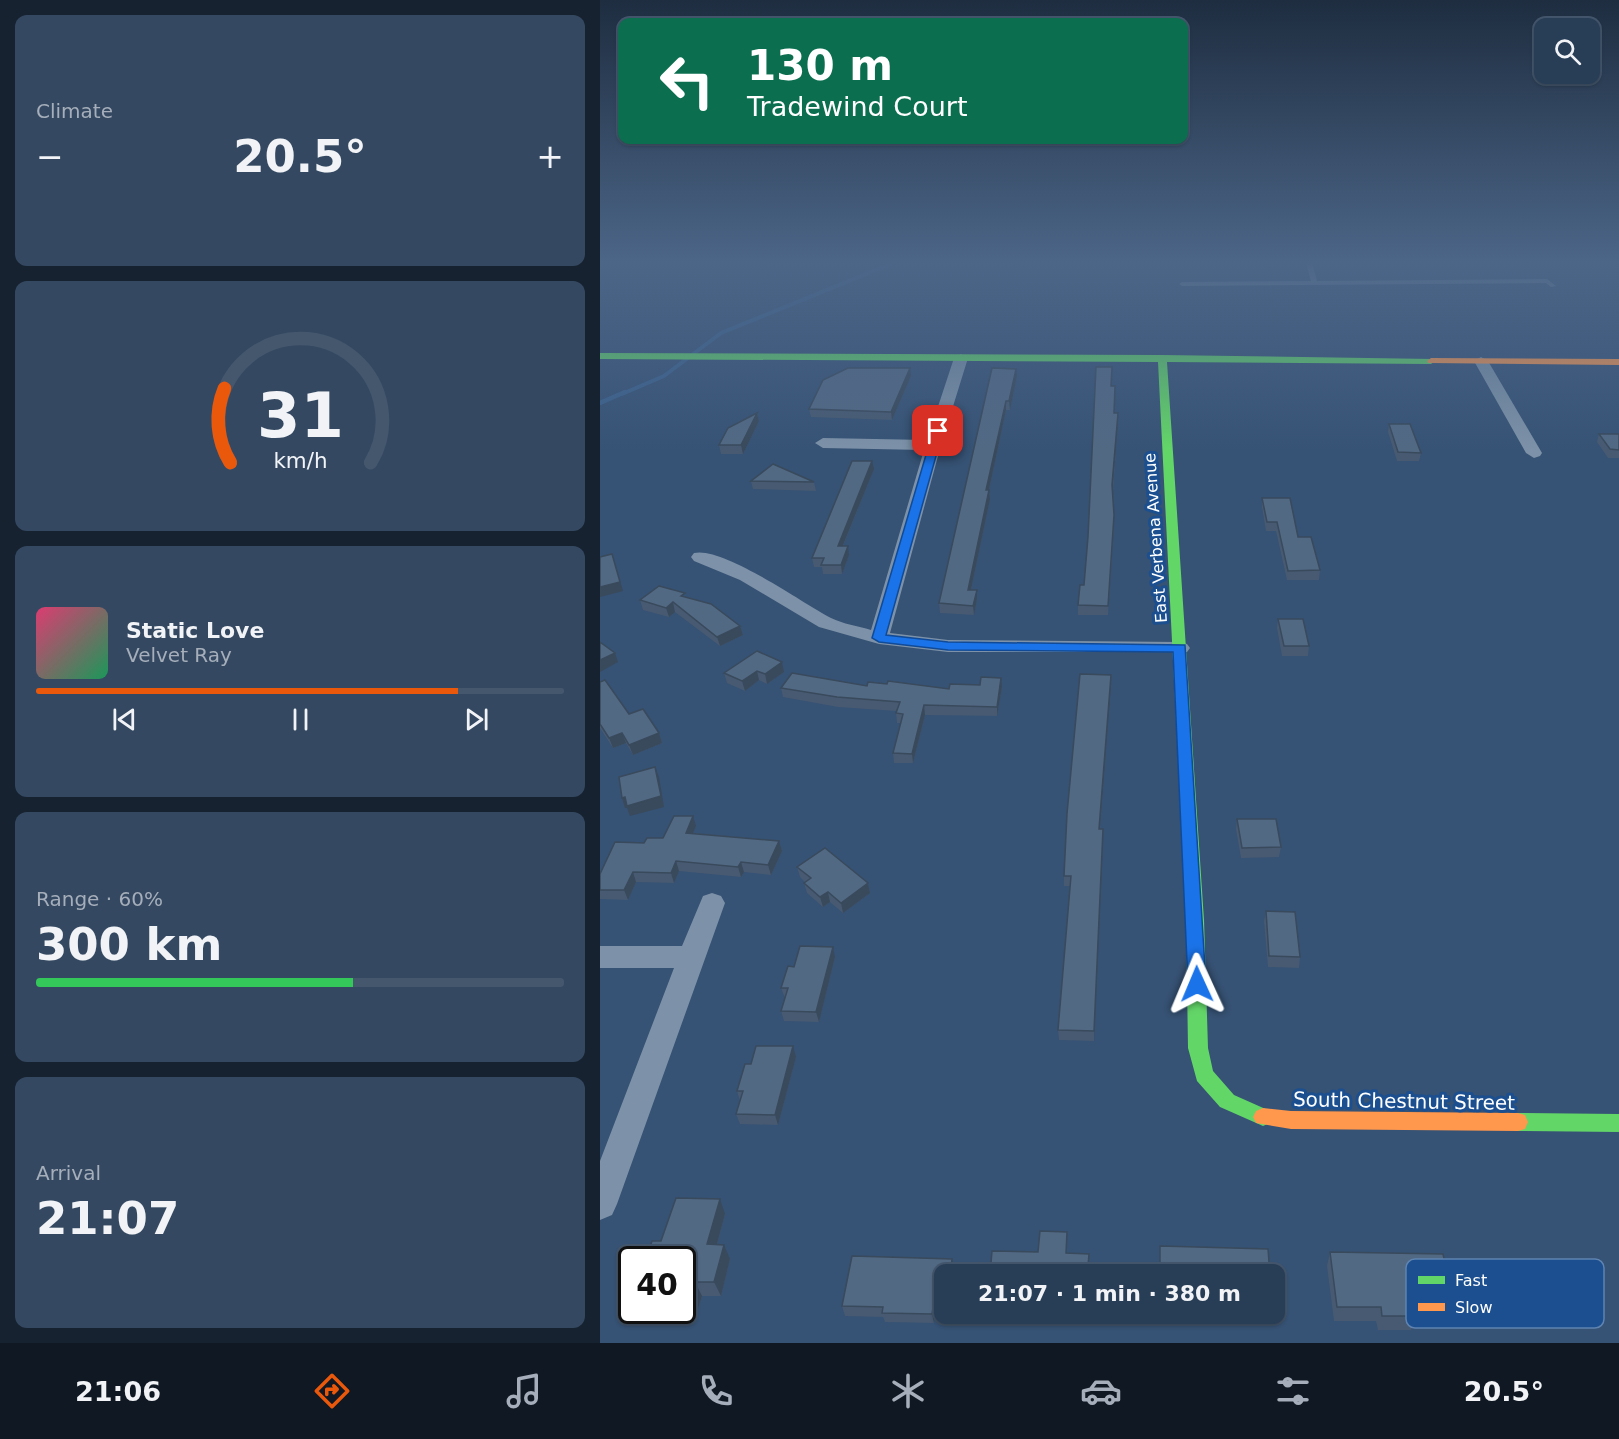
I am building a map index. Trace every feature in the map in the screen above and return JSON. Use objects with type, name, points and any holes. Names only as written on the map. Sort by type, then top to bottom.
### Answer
[{"type":"street","points":[[600,356],[1619,362]]},
{"type":"street","points":[[879,638],[933,445],[961,358]]},
{"type":"street","name":"East Verbena Avenue","points":[[1162,358],[1195,920],[1198,1048],[1204,1076]]},
{"type":"street","points":[[1481,361],[1534,453]]},
{"type":"street","points":[[823,443],[933,445]]},
{"type":"street","points":[[700,557],[747,576],[826,623],[879,638],[948,646],[1180,648]]},
{"type":"street","points":[[600,1204],[712,903]]},
{"type":"street","points":[[600,957],[692,957]]},
{"type":"street","name":"South Chestnut Street","points":[[1204,1076],[1227,1101],[1257,1116],[1291,1120],[1619,1123]]},
{"type":"building","points":[[1096,367],[1112,367],[1111,386],[1115,386],[1114,413],[1118,413],[1112,485],[1114,515],[1108,606],[1078,605],[1080,585],[1084,585],[1088,537]]},
{"type":"building","points":[[848,368],[910,368],[891,412],[809,409],[823,380]]},
{"type":"building","points":[[992,368],[1016,369],[1009,401],[1006,401],[986,490],[989,490],[968,590],[977,590],[973,606],[939,603]]},
{"type":"building","points":[[757,413],[741,445],[719,445],[728,428]]},
{"type":"building","points":[[1389,424],[1410,424],[1421,453],[1398,452]]},
{"type":"building","points":[[1599,434],[1619,434],[1619,450],[1610,449]]},
{"type":"building","points":[[852,461],[872,461],[838,546],[848,546],[841,565],[821,565],[824,558],[812,558]]},
{"type":"building","points":[[773,464],[814,482],[751,481]]},
{"type":"building","points":[[1262,498],[1290,498],[1298,537],[1311,537],[1320,570],[1288,571],[1277,522],[1267,522]]},
{"type":"building","points":[[612,554],[620,582],[600,587],[600,557]]},
{"type":"building","points":[[659,586],[685,593],[681,596],[711,604],[740,626],[717,637],[673,602],[666,608],[640,600]]},
{"type":"building","points":[[1278,619],[1303,619],[1309,646],[1284,646]]},
{"type":"building","points":[[600,642],[615,653],[600,660]]},
{"type":"building","points":[[757,651],[782,662],[765,674],[757,671],[742,681],[724,673]]},
{"type":"building","points":[[792,673],[867,686],[868,682],[887,684],[888,681],[949,689],[950,684],[980,685],[981,677],[1001,678],[997,707],[924,705],[912,754],[893,753],[903,714],[896,713],[900,702],[837,697],[781,688]]},
{"type":"building","points":[[1080,674],[1111,675],[1099,829],[1103,829],[1094,1031],[1058,1030],[1071,876],[1064,876],[1067,814]]},
{"type":"building","points":[[605,680],[629,714],[643,709],[659,733],[629,745],[622,733],[609,738],[600,724],[600,682]]},
{"type":"building","points":[[655,767],[661,796],[627,806],[625,797],[622,798],[619,777]]},
{"type":"building","points":[[674,816],[693,816],[686,833],[779,841],[768,865],[741,862],[738,867],[676,861],[671,873],[633,872],[624,890],[600,890],[600,874],[615,842],[644,843],[647,838],[663,838]]},
{"type":"building","points":[[1237,819],[1276,819],[1281,847],[1242,848]]},
{"type":"building","points":[[825,848],[868,883],[841,903],[828,892],[820,897],[804,883],[811,878],[797,867]]},
{"type":"building","points":[[1266,911],[1295,912],[1300,957],[1269,956]]},
{"type":"building","points":[[800,946],[833,947],[816,1012],[781,1011],[788,988],[781,988],[788,966],[794,967]]},
{"type":"building","points":[[756,1046],[793,1046],[775,1115],[736,1114],[743,1091],[737,1091],[745,1064],[751,1064]]},
{"type":"building","points":[[676,1198],[720,1199],[707,1244],[724,1245],[714,1282],[696,1282],[696,1246],[650,1246],[652,1241],[661,1241]]},
{"type":"building","points":[[1040,1231],[1067,1232],[1066,1253],[1089,1254],[1088,1264],[991,1264],[992,1251],[1038,1252]]},
{"type":"building","points":[[1160,1246],[1268,1249],[1269,1264],[1160,1264]]},
{"type":"building","points":[[1330,1252],[1443,1254],[1444,1259],[1406,1259],[1406,1316],[1382,1316],[1381,1307],[1337,1307]]},
{"type":"building","points":[[852,1256],[952,1259],[951,1264],[934,1264],[932,1314],[882,1313],[883,1307],[842,1306]]},
{"type":"waterway","points":[[622,394],[664,376],[721,333],[739,326]]},
{"type":"waterway","points":[[600,403],[625,392]]},
{"type":"traffic: fast","points":[[600,356],[1431,361]]},
{"type":"traffic: fast","points":[[1162,358],[1195,920],[1198,1048],[1204,1075],[1227,1101],[1263,1117]]},
{"type":"traffic: fast","points":[[1518,1122],[1619,1123]]},
{"type":"traffic: slow","points":[[1431,361],[1619,362]]},
{"type":"traffic: slow","points":[[1263,1117],[1291,1120],[1518,1122]]},
{"type":"route","points":[[938,431],[879,638],[948,646],[1001,648],[1180,648],[1197,984]]}]
